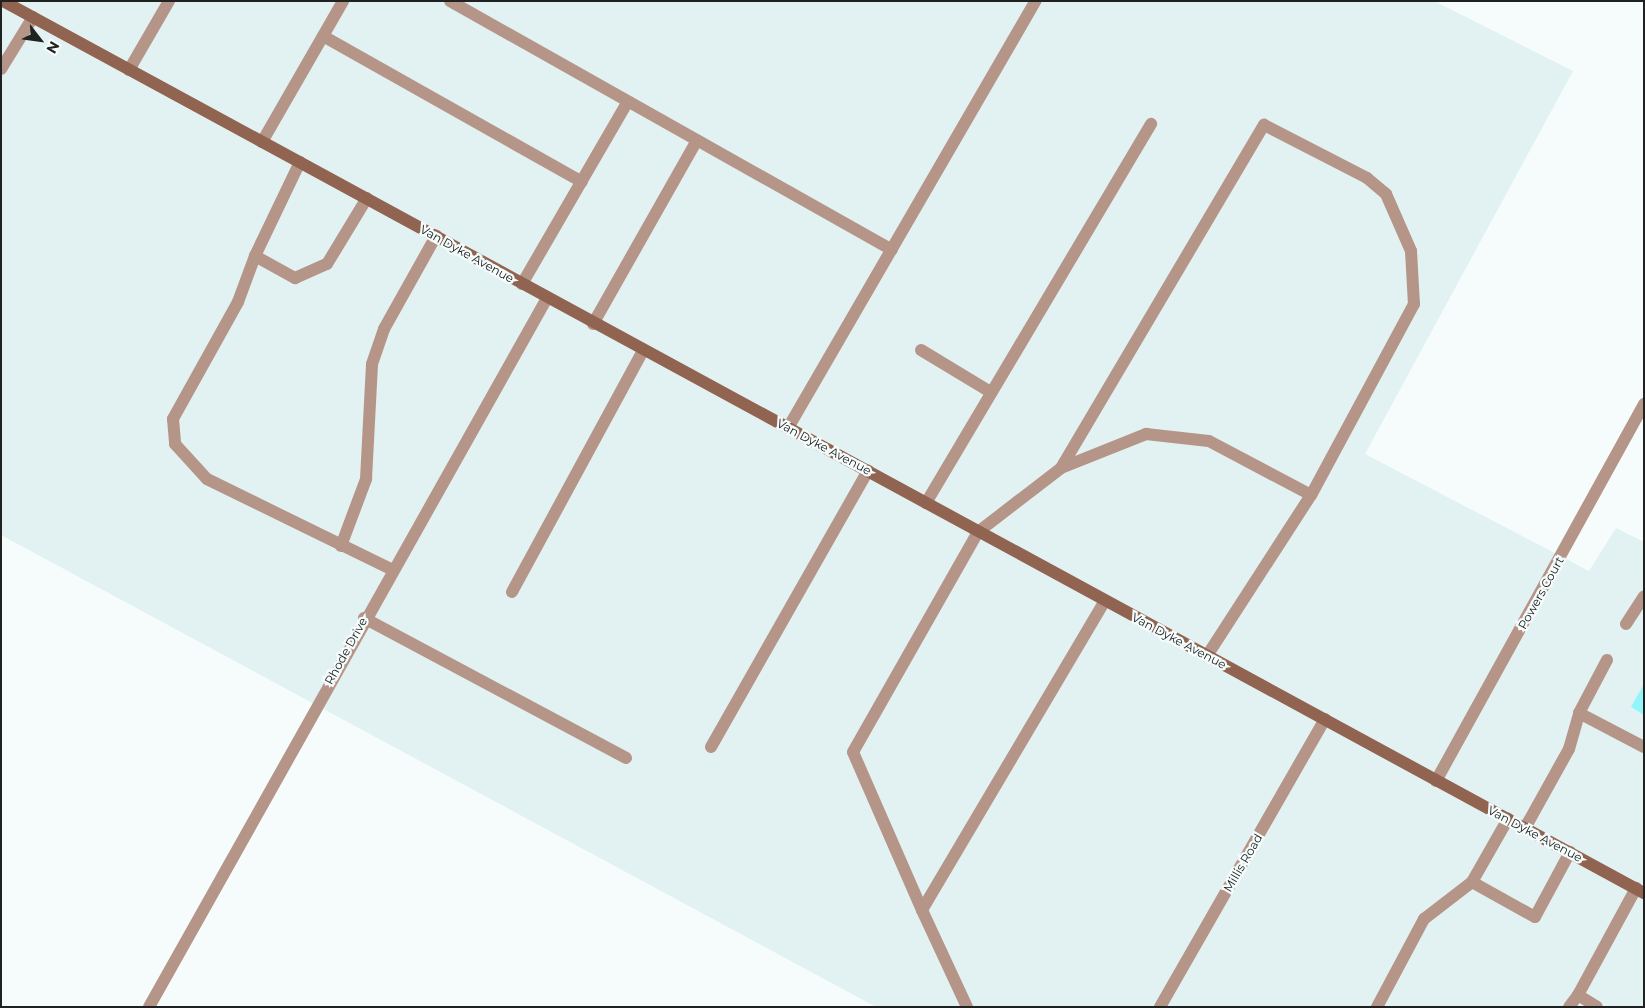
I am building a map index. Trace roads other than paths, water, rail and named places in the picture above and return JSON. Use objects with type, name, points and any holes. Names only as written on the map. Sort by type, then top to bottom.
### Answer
[{"type":"main road","name":"Van Dyke Avenue","points":[[3,1],[367,198],[593,324],[926,502],[978,532],[1640,890]]},
{"type":"street","points":[[129,70],[169,1]]},
{"type":"street","points":[[262,142],[342,1]]},
{"type":"street","points":[[450,1],[892,250]]},
{"type":"street","points":[[788,428],[1036,1]]},
{"type":"street","points":[[1,69],[33,17]]},
{"type":"street","points":[[323,36],[582,182]]},
{"type":"street","points":[[522,284],[628,101]]},
{"type":"street","points":[[926,502],[989,391],[1043,308],[1151,124]]},
{"type":"street","points":[[1061,468],[1264,125],[1367,178],[1386,194],[1411,251],[1414,304],[1311,495],[1207,656]]},
{"type":"street","points":[[593,324],[697,140]]},
{"type":"street","points":[[300,162],[269,232],[255,256],[238,302],[172,419],[175,444],[207,479],[391,569]]},
{"type":"street","points":[[255,256],[295,278],[327,264],[367,198]]},
{"type":"street","points":[[341,546],[366,479],[372,364],[384,329],[436,236]]},
{"type":"street","name":"Rhode Drive","points":[[149,1007],[391,569],[548,298]]},
{"type":"street","points":[[921,350],[989,391]]},
{"type":"street","points":[[512,592],[643,351]]},
{"type":"street","name":"Powers Court","points":[[1436,780],[1644,404]]},
{"type":"street","points":[[967,1007],[853,752],[978,532],[1061,468],[1146,434],[1176,435],[1209,441],[1311,495]]},
{"type":"street","points":[[711,747],[868,471]]},
{"type":"street","points":[[1626,624],[1644,596]]},
{"type":"street","points":[[922,910],[1105,601]]},
{"type":"street","points":[[364,618],[626,758]]},
{"type":"street","points":[[1525,828],[1569,749],[1579,713],[1607,660]]},
{"type":"street","points":[[1579,713],[1644,747]]},
{"type":"street","name":"Millis Road","points":[[1160,1007],[1326,719]]},
{"type":"street","points":[[1376,1007],[1424,919],[1472,882],[1508,819]]},
{"type":"street","points":[[1472,882],[1535,916],[1570,852]]},
{"type":"street","points":[[1569,1007],[1640,890]]},
{"type":"street","points":[[1578,995],[1597,1007]]}]
